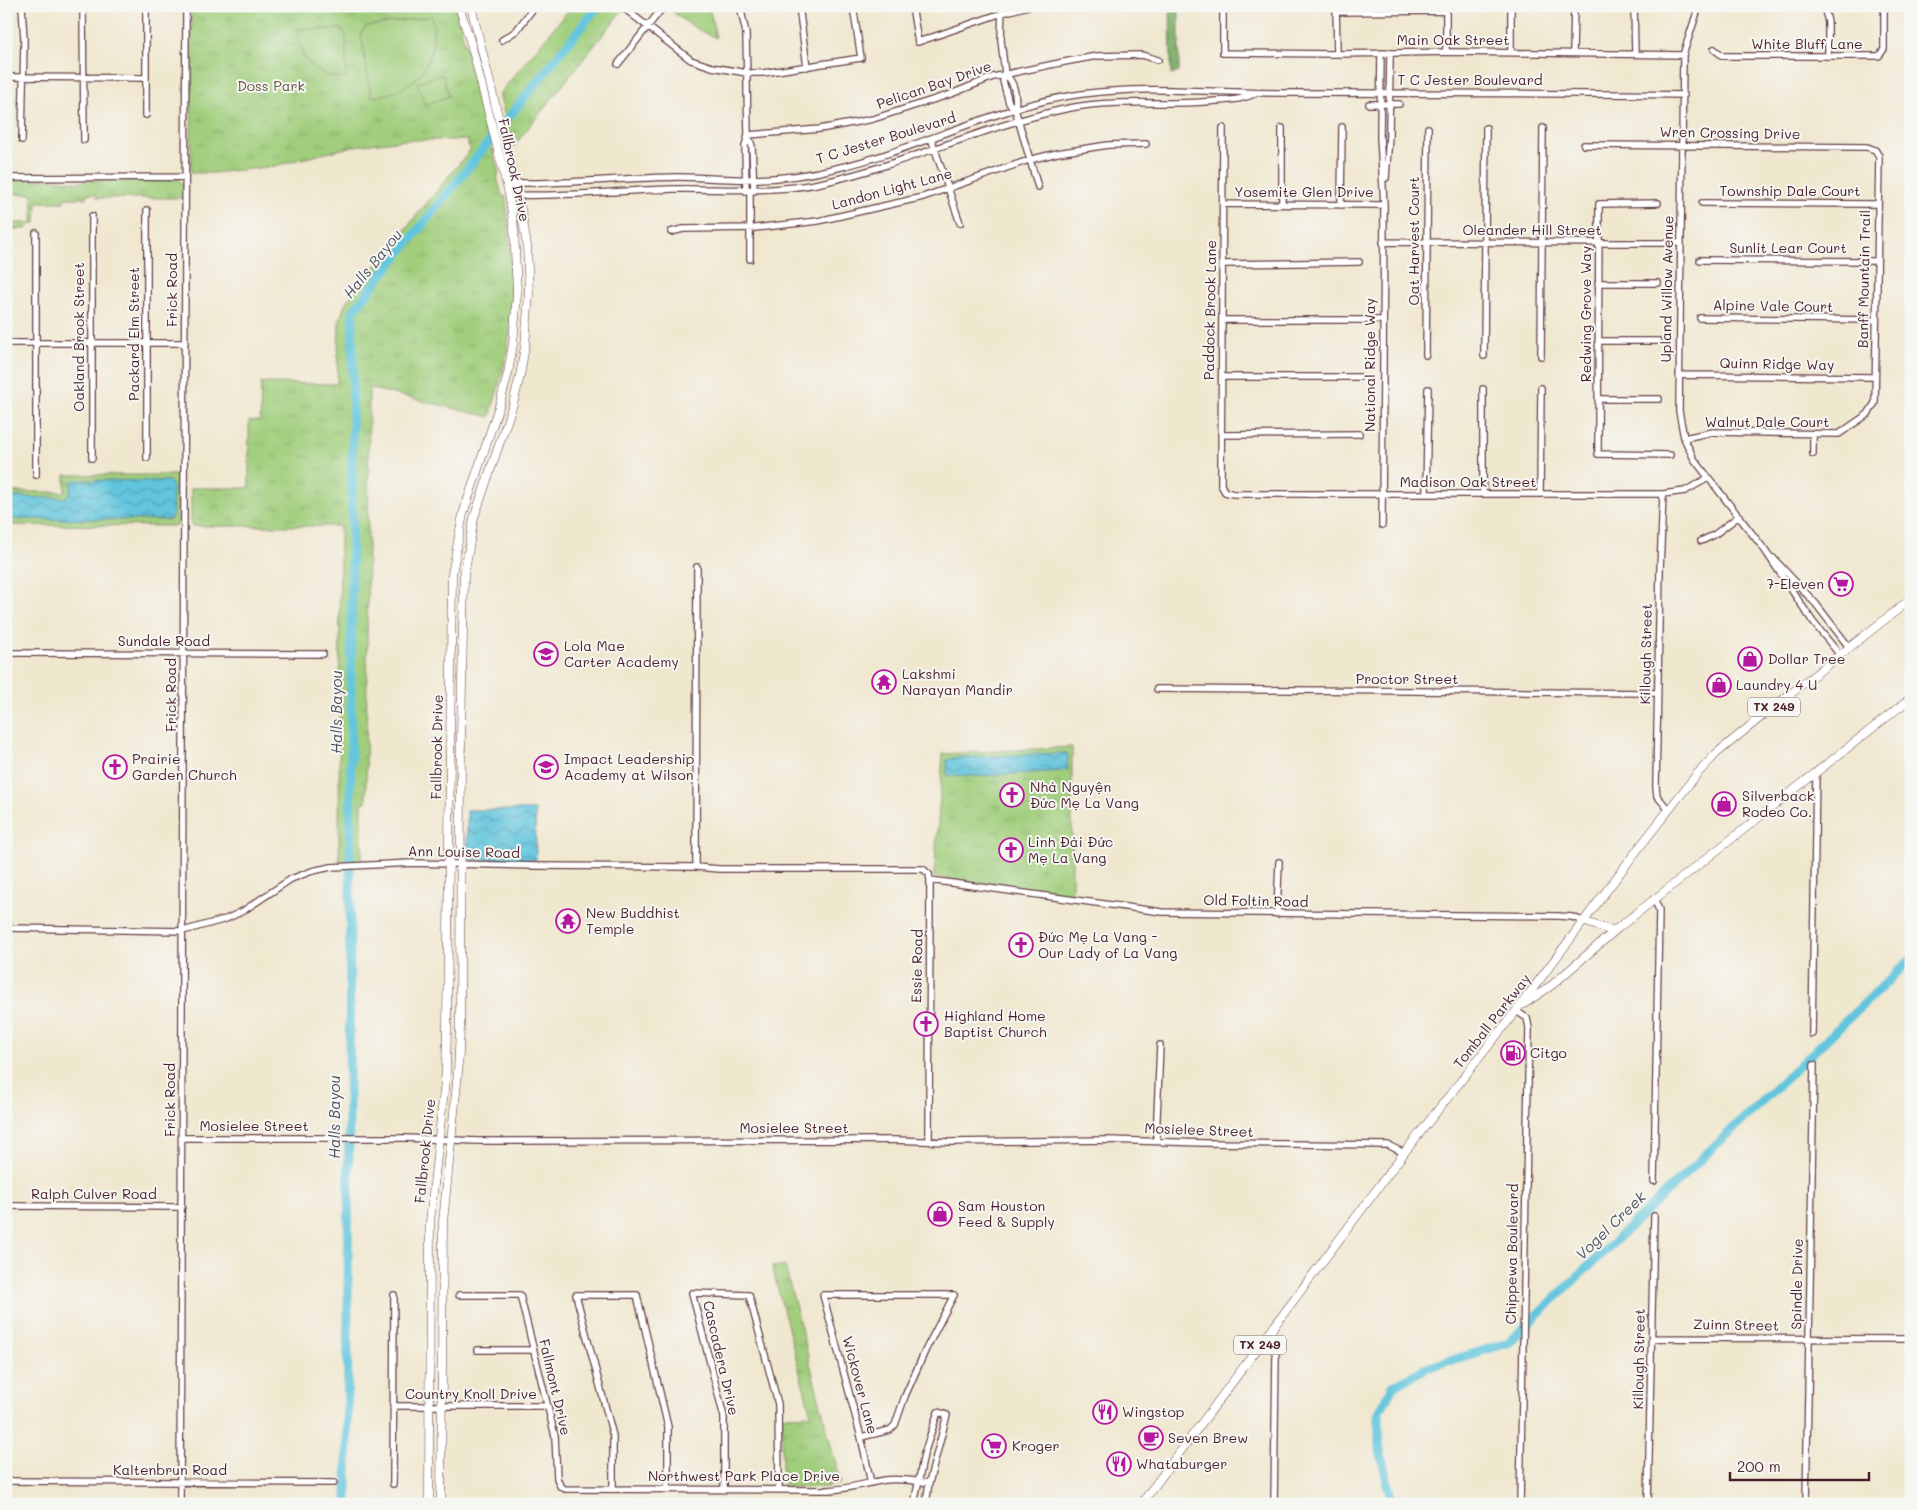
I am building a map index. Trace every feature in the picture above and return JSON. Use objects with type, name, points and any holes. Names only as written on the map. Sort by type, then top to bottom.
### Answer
[{"type":"main road","name":"Fallbrook Drive","points":[[429,1504],[430,1222],[437,1140],[446,1071],[447,1037],[452,574],[463,514],[501,400],[513,344],[516,316],[514,228],[509,194],[472,47],[459,6]]},
{"type":"main road","name":"Fallbrook Drive","points":[[441,1504],[443,1222],[460,1037],[464,576],[474,518],[513,404],[525,346],[529,271],[527,246],[518,195],[471,6]]},
{"type":"main road","points":[[472,47],[481,45]]},
{"type":"main road","points":[[452,574],[464,576]]},
{"type":"main road","name":"Tomball Parkway","points":[[1141,1504],[1404,1153],[1697,774],[1718,753],[1911,599]]},
{"type":"main road","points":[[450,671],[462,671]]},
{"type":"main road","points":[[1517,1009],[1552,985],[1654,899],[1911,698]]},
{"type":"main road","points":[[1583,921],[1609,930],[1618,928]]},
{"type":"street","points":[[22,6],[22,140]]},
{"type":"street","points":[[83,6],[84,140]]},
{"type":"street","points":[[146,6],[146,115]]},
{"type":"street","name":"Frick Road","points":[[180,1504],[186,6]]},
{"type":"street","points":[[502,40],[516,31],[535,6]]},
{"type":"street","points":[[618,64],[664,6]]},
{"type":"street","points":[[740,6],[746,33],[748,135],[745,146],[745,179],[750,191]]},
{"type":"street","points":[[799,6],[807,66]]},
{"type":"street","points":[[625,10],[690,60],[712,67],[747,72],[779,71],[861,58],[853,6]]},
{"type":"street","points":[[912,6],[918,42],[1002,9],[1028,6]]},
{"type":"street","name":"Main Oak Street","points":[[1223,6],[1222,53],[1511,52],[1683,55]]},
{"type":"street","points":[[1511,6],[1511,52]]},
{"type":"street","points":[[1573,53],[1574,6]]},
{"type":"street","points":[[1634,6],[1635,54]]},
{"type":"street","name":"Upland Willow Avenue","points":[[1698,6],[1683,55],[1684,95],[1678,411],[1684,438],[1694,459],[1764,549],[1798,599],[1840,654]]},
{"type":"street","points":[[1824,6],[1828,22],[1828,56]]},
{"type":"street","name":"White Bluff Lane","points":[[1714,49],[1723,56],[1879,56],[1884,49],[1884,6]]},
{"type":"street","points":[[1002,9],[1001,40],[1005,74],[1003,81],[1009,103],[1015,109],[1038,187]]},
{"type":"street","points":[[1337,54],[1336,9],[1446,9],[1446,52]]},
{"type":"street","name":"National Ridge Way","points":[[1380,53],[1384,206]]},
{"type":"street","name":"National Ridge Way","points":[[1382,525],[1383,242],[1390,53]]},
{"type":"street","name":"Pelican Bay Drive","points":[[748,135],[820,129],[873,119],[951,94],[986,79],[1098,56],[1142,55],[1158,60]]},
{"type":"street","points":[[6,77],[146,78]]},
{"type":"street","name":"T C Jester Boulevard","points":[[506,183],[583,182],[679,177],[754,179],[797,175],[842,167],[1015,109],[1080,94],[1132,90],[1257,93],[1526,92],[1684,95]]},
{"type":"street","points":[[1179,103],[1180,90]]},
{"type":"street","name":"T C Jester Boulevard","points":[[509,194],[584,194],[665,189],[750,191],[798,187],[822,183],[936,149],[1018,120],[1077,107],[1246,98],[1257,93]]},
{"type":"street","name":"T C Jester Boulevard","points":[[1369,104],[1399,104]]},
{"type":"street","name":"Paddock Brook Lane","points":[[1223,128],[1221,485],[1225,492]]},
{"type":"street","points":[[1282,128],[1282,204]]},
{"type":"street","points":[[1341,205],[1342,128]]},
{"type":"street","name":"Oat Harvest Court","points":[[1426,355],[1428,128]]},
{"type":"street","points":[[1484,356],[1486,128]]},
{"type":"street","points":[[1542,356],[1543,128]]},
{"type":"street","points":[[748,135],[752,146],[754,179],[750,191],[750,259]]},
{"type":"street","points":[[931,138],[960,223]]},
{"type":"street","name":"Landon Light Lane","points":[[671,232],[684,229],[750,228],[818,221],[918,198],[1029,160],[1084,148],[1146,144]]},
{"type":"street","name":"Wren Crossing Drive","points":[[1584,145],[1867,147],[1875,150]]},
{"type":"street","name":"Banff Mountain Trail","points":[[1873,408],[1875,403],[1878,156],[1875,150]]},
{"type":"street","points":[[6,178],[185,177]]},
{"type":"street","name":"Redwing Grove Way","points":[[1658,203],[1599,204],[1598,454],[1670,455]]},
{"type":"street","name":"Township Dale Court","points":[[1702,203],[1877,204]]},
{"type":"street","name":"Yosemite Glen Drive","points":[[1223,204],[1384,206]]},
{"type":"street","name":"Packard Elm Street","points":[[147,210],[147,458]]},
{"type":"street","name":"Oakland Brook Street","points":[[92,216],[92,458]]},
{"type":"street","points":[[36,233],[36,475]]},
{"type":"street","name":"Oleander Hill Street","points":[[1383,242],[1680,243]]},
{"type":"street","name":"Sunlit Lear Court","points":[[1700,260],[1876,261]]},
{"type":"street","points":[[1223,264],[1360,262]]},
{"type":"street","points":[[1598,283],[1658,283]]},
{"type":"street","name":"Alpine Vale Court","points":[[1700,318],[1876,320]]},
{"type":"street","points":[[1222,320],[1382,320]]},
{"type":"street","points":[[1598,340],[1658,341]]},
{"type":"street","points":[[6,343],[185,343]]},
{"type":"street","name":"Quinn Ridge Way","points":[[1678,375],[1875,377]]},
{"type":"street","points":[[1222,377],[1359,377]]},
{"type":"street","points":[[1540,494],[1541,388]]},
{"type":"street","points":[[1426,494],[1428,389]]},
{"type":"street","points":[[1483,389],[1483,494]]},
{"type":"street","points":[[1598,399],[1659,399]]},
{"type":"street","name":"Walnut Dale Court","points":[[1684,438],[1713,432],[1839,434],[1868,414],[1873,408]]},
{"type":"street","points":[[1221,435],[1359,434]]},
{"type":"street","points":[[1813,454],[1814,434]]},
{"type":"street","name":"Madison Oak Street","points":[[1225,492],[1234,494],[1663,494],[1685,491],[1708,478]]},
{"type":"street","name":"Killough Street","points":[[1663,494],[1656,787],[1657,796],[1669,810]]},
{"type":"street","points":[[1701,541],[1714,535],[1739,516]]},
{"type":"street","name":"Upland Willow Avenue","points":[[1764,549],[1806,593],[1849,647]]},
{"type":"street","points":[[696,867],[697,567]]},
{"type":"street","points":[[1798,599],[1806,593]]},
{"type":"street","name":"Sundale Road","points":[[6,653],[322,654]]},
{"type":"street","name":"Proctor Street","points":[[1157,689],[1657,693]]},
{"type":"street","points":[[1812,1034],[1816,772]]},
{"type":"street","points":[[1277,914],[1279,862]]},
{"type":"street","name":"Ann Louise Road","points":[[6,928],[183,931],[221,921],[238,914],[298,876],[312,871],[335,867],[412,863],[923,869],[929,874],[930,880]]},
{"type":"street","name":"Old Foltin Road","points":[[930,880],[1162,912],[1563,916],[1583,921]]},
{"type":"street","name":"Essie Road","points":[[929,1141],[930,880]]},
{"type":"street","points":[[1654,899],[1659,910],[1654,1181]]},
{"type":"street","name":"Chippewa Boulevard","points":[[1517,1009],[1527,1018],[1529,1028],[1520,1504]]},
{"type":"street","points":[[1156,1141],[1160,1045]]},
{"type":"street","name":"Spindle Drive","points":[[1806,1504],[1814,1065]]},
{"type":"street","name":"Mosielee Street","points":[[182,1138],[1156,1141],[1388,1145],[1404,1153]]},
{"type":"street","name":"Ralph Culver Road","points":[[6,1206],[182,1207]]},
{"type":"street","name":"Killough Street","points":[[1648,1504],[1654,1216]]},
{"type":"street","name":"Cascadera Drive","points":[[724,1489],[724,1416],[692,1293],[749,1295],[778,1404],[779,1490]]},
{"type":"street","name":"Country Knoll Drive","points":[[393,1484],[394,1295]]},
{"type":"street","name":"Fallmont Drive","points":[[459,1295],[520,1295],[555,1436],[557,1478],[560,1486]]},
{"type":"street","points":[[613,1490],[613,1436],[576,1295],[637,1295],[668,1427],[668,1490]]},
{"type":"street","name":"Wickover Lane","points":[[861,1436],[894,1427],[926,1349],[954,1295],[823,1295],[861,1436],[871,1483]]},
{"type":"street","name":"Zuinn Street","points":[[1652,1338],[1911,1339]]},
{"type":"street","points":[[1263,1340],[1273,1349],[1276,1362],[1274,1504]]},
{"type":"street","points":[[477,1350],[533,1350]]},
{"type":"street","name":"Country Knoll Drive","points":[[393,1406],[548,1406]]},
{"type":"street","points":[[914,1504],[924,1454],[938,1412],[947,1415],[929,1483],[926,1504]]},
{"type":"street","name":"Northwest Park Place Drive","points":[[560,1486],[565,1489],[613,1490],[779,1490],[841,1489],[898,1479],[929,1483]]},
{"type":"street","name":"Kaltenbrun Road","points":[[6,1481],[334,1483]]},
{"type":"green space","name":"Doss Park","points":[[192,6],[455,6],[499,174],[497,177],[502,196],[506,197],[511,277],[511,317],[503,372],[490,417],[369,388],[366,802],[362,803],[362,863],[339,863],[340,526],[191,526],[191,488],[249,488],[249,421],[260,421],[261,383],[337,384],[339,322],[346,302],[471,149],[468,145],[468,140],[404,140],[354,146],[270,167],[213,173],[191,173]]},
{"type":"green space","points":[[572,6],[626,6],[513,147],[499,94]]},
{"type":"green space","points":[[668,6],[709,6],[716,38],[690,24]]},
{"type":"green space","points":[[1170,6],[1179,6],[1179,72],[1171,75]]},
{"type":"green space","points":[[432,16],[432,47],[428,61],[421,72],[401,89],[371,97],[361,33],[366,26]]},
{"type":"green space","points":[[298,29],[342,29],[346,36],[346,78],[326,74],[310,64],[301,49]]},
{"type":"green space","points":[[442,74],[449,96],[425,105],[417,83]]},
{"type":"green space","points":[[49,179],[78,182],[89,180],[178,179],[183,186],[183,198],[97,198],[96,194],[86,194],[86,198],[64,198],[64,202],[37,202],[36,223],[32,223],[33,194],[6,194],[6,180]]},
{"type":"green space","points":[[6,223],[32,223],[26,229],[6,229]]},
{"type":"green space","points":[[65,475],[177,475],[178,526],[6,525],[6,492],[65,492]]},
{"type":"green space","points":[[1072,747],[1072,897],[934,877],[943,754]]},
{"type":"green space","points":[[785,1266],[841,1484],[829,1484],[829,1487],[787,1487],[782,1482],[782,1416],[811,1415],[772,1267]]},
{"type":"water","points":[[75,480],[169,481],[172,484],[173,515],[169,520],[6,519],[6,497],[66,498],[71,490],[71,483]]},
{"type":"water","points":[[1067,753],[1067,770],[1062,771],[978,776],[947,775],[947,760],[952,758]]},
{"type":"water","points":[[467,810],[535,810],[536,860],[467,860]]},
{"type":"waterway","name":"Halls Bayou","points":[[347,1504],[353,311],[598,6]]},
{"type":"waterway","name":"Vogel Creek","points":[[1392,1504],[1379,1445],[1379,1413],[1393,1386],[1426,1368],[1508,1343],[1911,959]]},
{"type":"place","name":"7-Eleven","points":[[1841,584]]},
{"type":"place","name":"Lola Mae Carter Academy","points":[[546,654]]},
{"type":"place","name":"Dollar Tree","points":[[1750,659]]},
{"type":"place","name":"Lakshmi Narayan Mandir","points":[[884,682]]},
{"type":"place","name":"Laundry 4 U","points":[[1719,685]]},
{"type":"place","name":"Prairie Garden Church","points":[[115,767]]},
{"type":"place","name":"Impact Leadership Academy at Wilson","points":[[546,767]]},
{"type":"place","name":"Nhà Nguyện Đức Mẹ La Vang","points":[[1012,795]]},
{"type":"place","name":"Silverback Rodeo Co.","points":[[1724,804]]},
{"type":"place","name":"Linh Đài Đức Mẹ La Vang","points":[[1011,850]]},
{"type":"place","name":"New Buddhist Temple","points":[[568,921]]},
{"type":"place","name":"Đức Mẹ La Vang - Our Lady of La Vang","points":[[1021,945]]},
{"type":"place","name":"Highland Home Baptist Church","points":[[926,1024]]},
{"type":"place","name":"Citgo","points":[[1513,1053]]},
{"type":"place","name":"Sam Houston Feed & Supply","points":[[940,1214]]},
{"type":"place","name":"Wingstop","points":[[1105,1412]]},
{"type":"place","name":"Seven Brew","points":[[1151,1438]]},
{"type":"place","name":"Kroger","points":[[994,1446]]},
{"type":"place","name":"Whataburger","points":[[1119,1464]]}]
